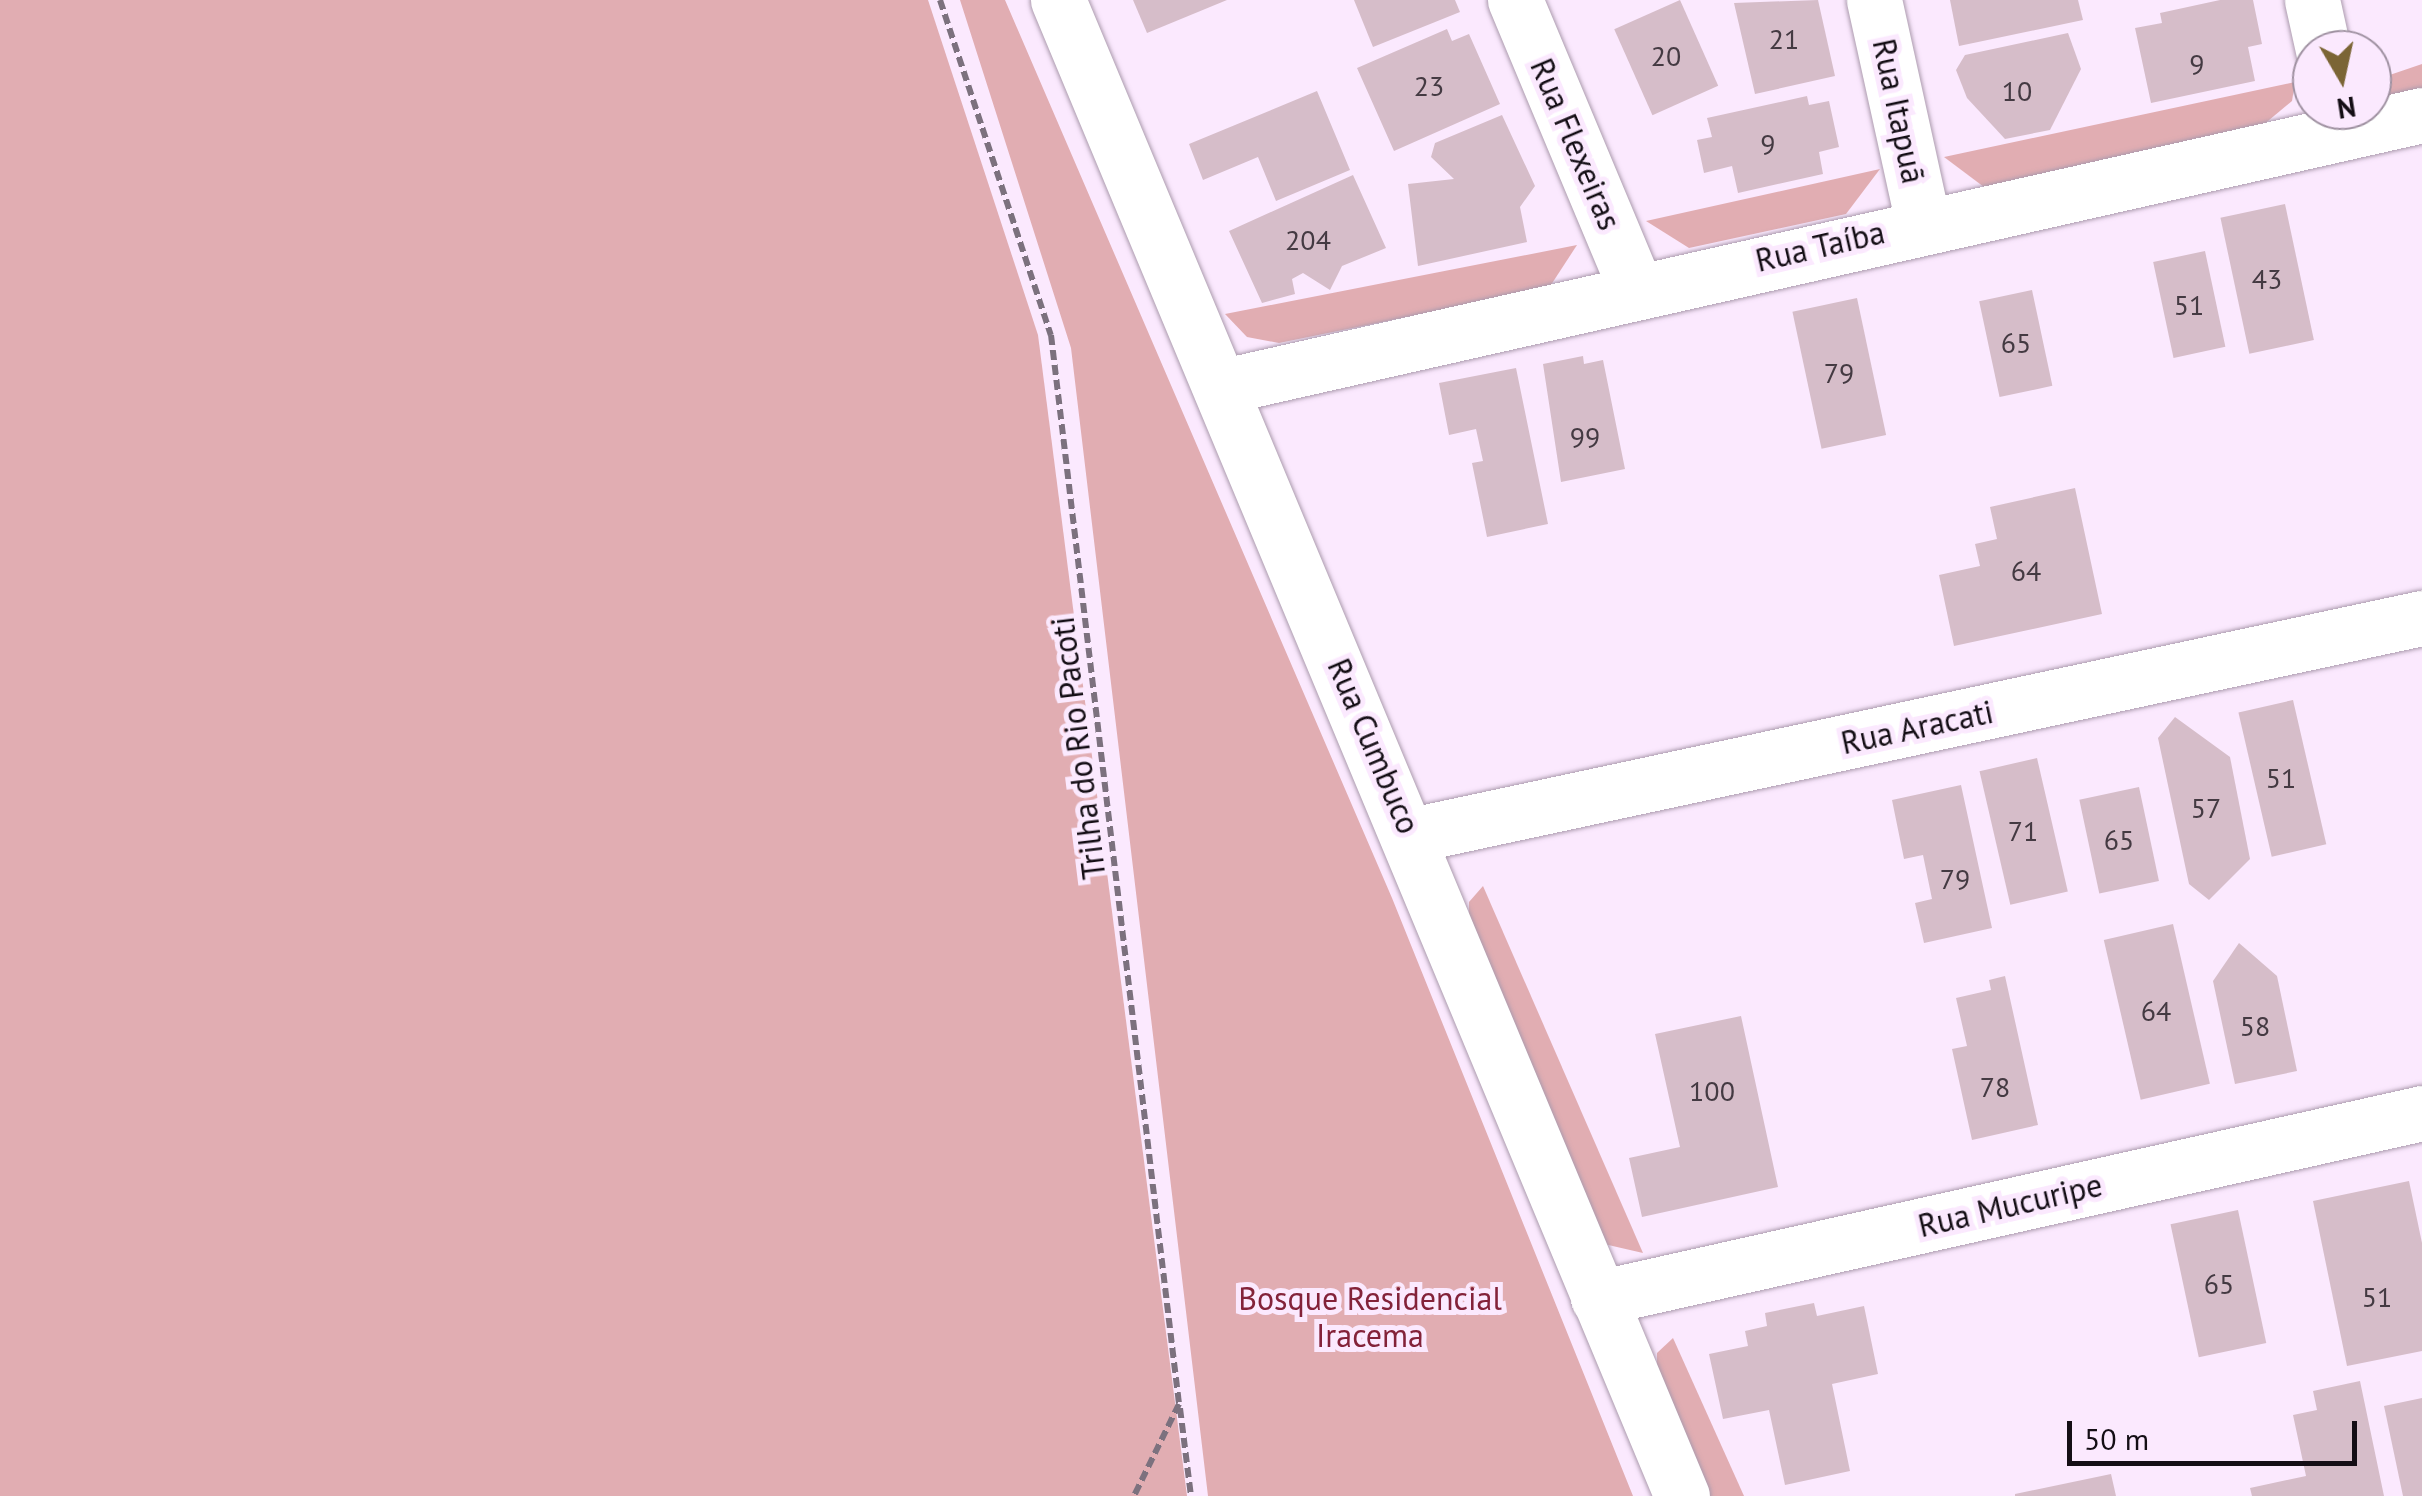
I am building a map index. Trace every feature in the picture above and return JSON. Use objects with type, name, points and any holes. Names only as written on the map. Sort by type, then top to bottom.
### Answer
[{"type":"street","name":"Rua Cumbuco","points":[[1058,0],[1412,836],[1682,1496]]},
{"type":"street","name":"Rua Flexeiras","points":[[1515,0],[1636,289]]},
{"type":"street","name":"Rua Itapuã","points":[[1874,0],[1923,222]]},
{"type":"street","points":[[2312,0],[2319,30]]},
{"type":"street","name":"Rua Taíba","points":[[2392,116],[2422,114]]},
{"type":"street","name":"Rua Taíba","points":[[1220,387],[2297,130]]},
{"type":"street","name":"Rua Aracati","points":[[1412,836],[2422,618]]},
{"type":"street","name":"Rua Mucuripe","points":[[1598,1298],[2422,1112]]},
{"type":"path","name":"Trilha do Rio Pacoti","points":[[940,0],[1051,335],[1191,1496]]},
{"type":"path","points":[[1134,1496],[1180,1404]]},
{"type":"green space","points":[[0,0],[928,0],[1038,335],[1187,1496],[0,1496]]},
{"type":"green space","name":"Bosque Residencial Iracema","points":[[960,0],[1005,0],[1392,898],[1633,1496],[1208,1496],[1071,348]]},
{"type":"green space","points":[[2422,64],[2422,91],[2392,98],[2392,74]]},
{"type":"green space","points":[[2292,83],[2292,101],[2262,126],[1984,187],[1944,157]]},
{"type":"green space","points":[[1880,169],[1846,214],[1689,248],[1646,221]]},
{"type":"green space","points":[[1577,245],[1549,288],[1279,343],[1247,337],[1225,314]]},
{"type":"green space","points":[[1483,886],[1643,1253],[1604,1244],[1469,926],[1469,902]]},
{"type":"green space","points":[[1673,1338],[1744,1496],[1707,1496],[1657,1381],[1657,1353]]},
{"type":"building","points":[[1133,0],[1227,0],[1147,33]]},
{"type":"building","points":[[1354,0],[1455,0],[1460,12],[1373,47]]},
{"type":"building","points":[[1680,0],[1718,86],[1652,115],[1614,29]]},
{"type":"building","points":[[1818,0],[1835,76],[1755,94],[1734,3]]},
{"type":"building","points":[[1950,0],[2078,0],[2083,20],[1959,46]]},
{"type":"building","points":[[2220,0],[2253,0],[2262,44],[2248,47],[2255,81],[2151,103],[2135,28],[2162,23],[2160,13]]},
{"type":"building","points":[[1447,29],[1452,41],[1469,34],[1500,104],[1394,151],[1357,68]]},
{"type":"building","points":[[2068,33],[2081,69],[2050,130],[2005,139],[1967,98],[1956,70],[1965,55]]},
{"type":"building","points":[[1317,91],[1350,170],[1276,201],[1258,157],[1203,180],[1189,144]]},
{"type":"building","points":[[1807,96],[1809,105],[1829,101],[1839,147],[1819,152],[1823,174],[1738,193],[1732,166],[1704,173],[1697,140],[1712,137],[1707,118]]},
{"type":"building","points":[[1502,115],[1535,186],[1520,207],[1527,242],[1418,266],[1408,184],[1454,179],[1431,157],[1435,143]]},
{"type":"building","points":[[1353,175],[1386,248],[1342,266],[1330,290],[1303,273],[1292,279],[1295,294],[1262,303],[1229,231]]},
{"type":"building","points":[[2285,204],[2314,340],[2249,354],[2220,218]]},
{"type":"building","points":[[2205,251],[2225,347],[2174,358],[2153,262]]},
{"type":"building","points":[[2032,290],[2052,386],[2000,397],[1979,301]]},
{"type":"building","points":[[1857,298],[1886,435],[1822,449],[1792,312]]},
{"type":"building","points":[[1583,356],[1584,364],[1603,360],[1625,469],[1561,482],[1543,364]]},
{"type":"building","points":[[1516,368],[1548,524],[1487,537],[1472,463],[1483,461],[1476,429],[1449,435],[1439,383]]},
{"type":"building","points":[[2075,488],[2102,614],[1954,646],[1939,575],[1980,566],[1975,544],[1997,539],[1990,507]]},
{"type":"building","points":[[2293,700],[2326,844],[2272,857],[2238,713]]},
{"type":"building","points":[[2175,717],[2230,757],[2250,859],[2209,900],[2189,884],[2158,738]]},
{"type":"building","points":[[2037,758],[2068,891],[2010,905],[1980,771]]},
{"type":"building","points":[[1961,785],[1992,928],[1924,943],[1915,903],[1932,899],[1923,855],[1904,859],[1892,800]]},
{"type":"building","points":[[2139,787],[2159,881],[2099,894],[2079,800]]},
{"type":"building","points":[[2173,924],[2210,1084],[2141,1100],[2104,940]]},
{"type":"building","points":[[2239,943],[2277,976],[2297,1071],[2235,1084],[2213,981]]},
{"type":"building","points":[[2005,976],[2038,1125],[1972,1140],[1952,1049],[1967,1046],[1956,998],[1991,990],[1989,980]]},
{"type":"building","points":[[1741,1016],[1778,1187],[1642,1217],[1629,1158],[1680,1147],[1655,1034]]},
{"type":"building","points":[[2409,1181],[2422,1243],[2422,1351],[2347,1366],[2313,1201]]},
{"type":"building","points":[[2238,1210],[2266,1343],[2199,1357],[2171,1224]]},
{"type":"building","points":[[1814,1303],[1817,1316],[1864,1306],[1878,1374],[1832,1384],[1850,1471],[1785,1485],[1769,1410],[1723,1419],[1709,1354],[1748,1346],[1745,1331],[1767,1326],[1765,1313]]},
{"type":"building","points":[[2360,1381],[2384,1496],[2252,1496],[2250,1488],[2306,1476],[2293,1415],[2317,1410],[2313,1391]]},
{"type":"building","points":[[2422,1398],[2422,1496],[2403,1496],[2384,1406]]},
{"type":"building","points":[[2111,1474],[2116,1496],[2015,1496],[2015,1494]]}]
